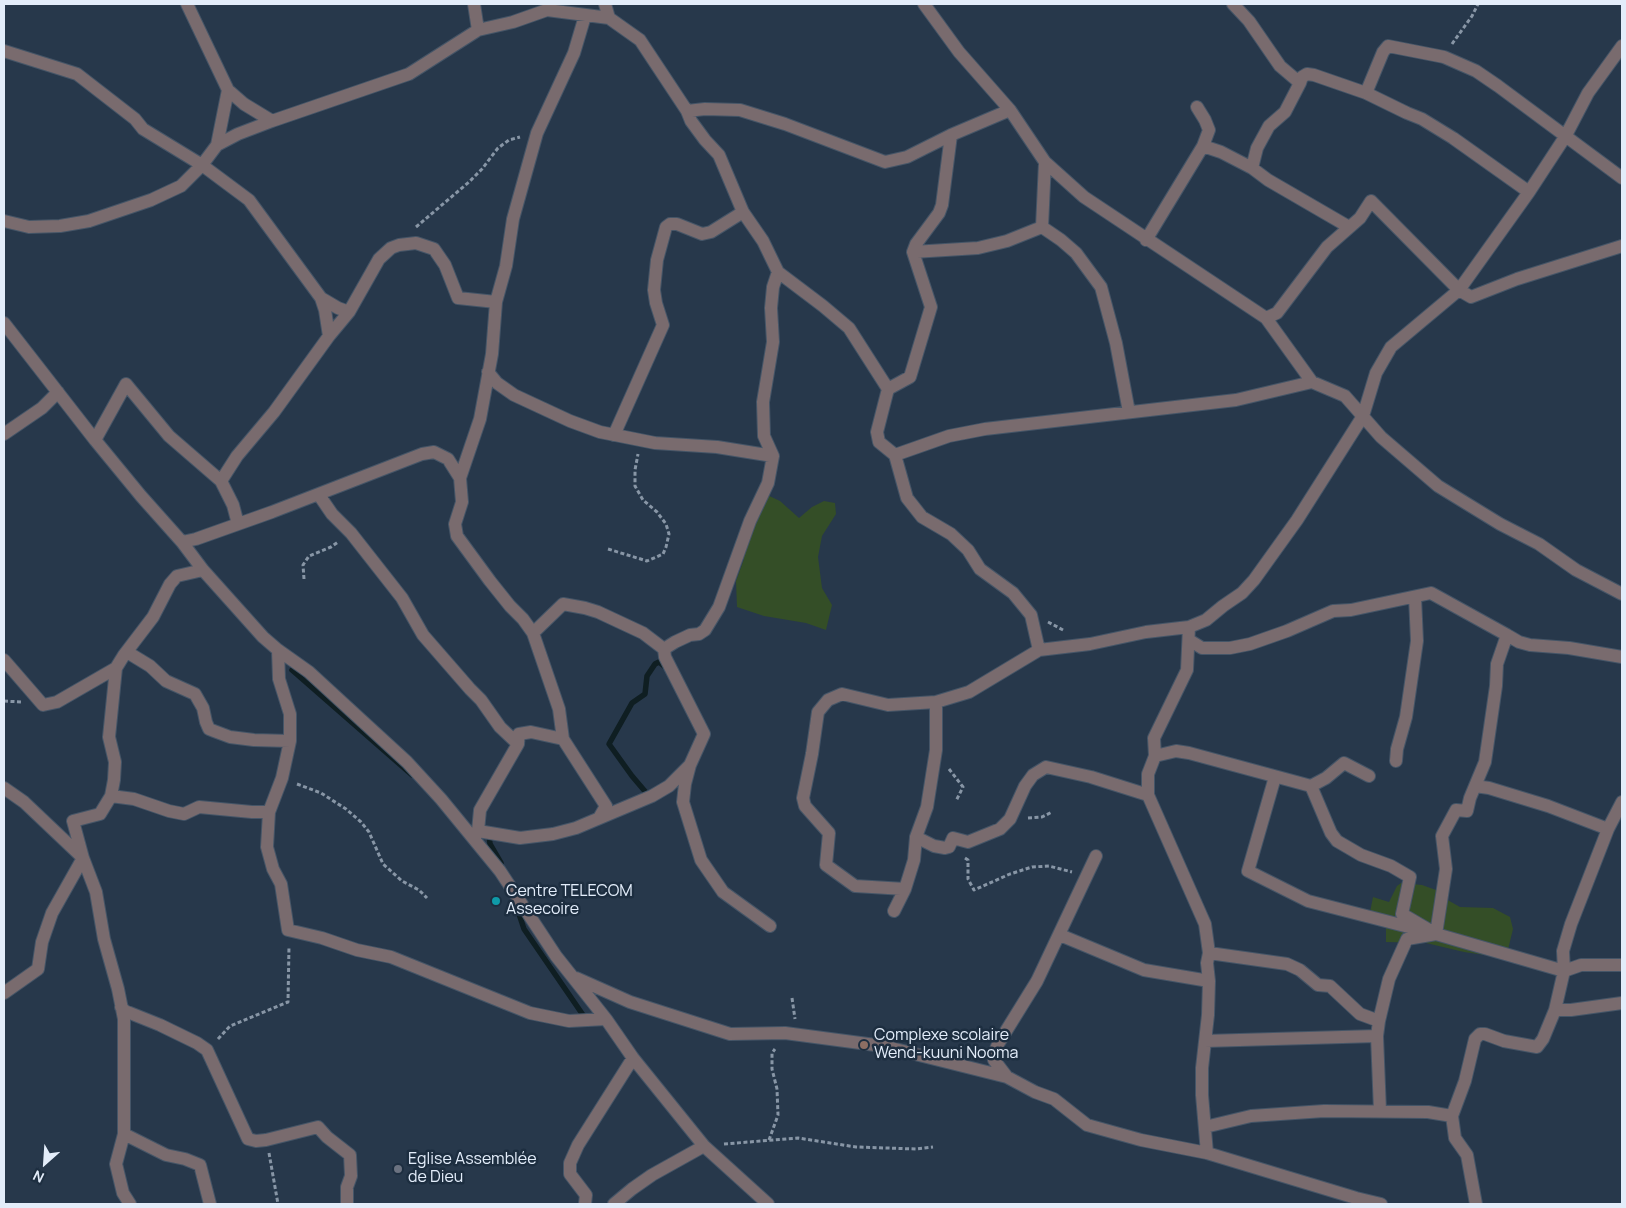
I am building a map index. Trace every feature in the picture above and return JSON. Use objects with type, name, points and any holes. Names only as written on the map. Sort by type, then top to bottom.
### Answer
[{"type":"street","points":[[187,4],[228,90],[244,104],[272,121]]},
{"type":"street","points":[[474,4],[478,30]]},
{"type":"street","points":[[605,4],[609,18]]},
{"type":"street","points":[[924,4],[959,52],[1010,110],[1045,162],[1084,197],[1266,318],[1312,382],[1345,396],[1381,437],[1438,486],[1500,524],[1538,544],[1576,570],[1622,594]]},
{"type":"street","points":[[1233,4],[1249,21],[1280,66],[1300,82]]},
{"type":"street","points":[[4,222],[29,227],[60,226],[89,220],[151,200],[180,186],[202,165],[217,145],[238,134],[409,74],[478,30],[513,22],[548,10],[609,18],[640,40],[687,111],[690,121],[719,155],[743,212],[764,241],[778,272],[816,300],[849,328],[888,389],[878,432],[879,442],[895,455],[907,498],[922,517],[951,534],[968,550],[980,568],[1013,593],[1031,615],[1039,650]]},
{"type":"street","points":[[585,16],[574,53],[537,133],[513,219],[506,266],[496,302],[495,334],[480,419],[460,478],[462,502],[455,524],[457,536],[533,633],[559,710],[563,739],[606,806],[599,818]]},
{"type":"street","points":[[1366,93],[1383,52],[1388,46],[1444,57],[1476,71],[1622,178]]},
{"type":"street","points":[[905,889],[855,886],[826,865],[829,832],[805,806],[803,798],[818,712],[828,700],[842,694],[888,705],[936,702],[970,692],[1039,650],[1090,644],[1146,632],[1189,626],[1206,620],[1242,593],[1254,580],[1297,520],[1364,416],[1376,373],[1391,347],[1459,290],[1566,137],[1588,93],[1622,46]]},
{"type":"street","points":[[4,51],[77,74],[144,129],[202,165],[249,200],[321,298],[326,310],[329,336]]},
{"type":"street","points":[[1252,168],[1257,148],[1269,126],[1285,112],[1302,77],[1307,74],[1366,93],[1422,119],[1529,192]]},
{"type":"street","points":[[217,145],[228,90]]},
{"type":"street","points":[[1146,240],[1203,146],[1209,130],[1198,107]]},
{"type":"street","points":[[687,111],[705,108],[740,110],[785,124],[885,162],[907,157],[951,135],[1010,110]]},
{"type":"street","points":[[888,389],[910,377],[931,307],[913,252],[916,244],[942,206],[951,135]]},
{"type":"street","points":[[1203,146],[1221,152],[1252,168],[1268,180],[1349,227]]},
{"type":"street","points":[[1042,227],[1045,162]]},
{"type":"street","points":[[1266,318],[1277,313],[1327,247],[1360,218],[1371,202],[1459,290],[1471,297],[1622,246]]},
{"type":"street","points":[[614,435],[663,325],[656,304],[654,290],[657,260],[666,228],[670,224],[677,224],[702,234],[711,232],[743,212]]},
{"type":"street","points":[[913,252],[978,248],[1007,242],[1042,227]]},
{"type":"street","points":[[1042,227],[1076,253],[1101,287],[1116,343],[1129,412]]},
{"type":"street","points":[[221,482],[237,456],[274,412],[329,336],[349,312],[379,260],[391,248],[416,243],[434,249],[445,265],[458,298],[496,302]]},
{"type":"street","points":[[664,649],[690,635],[699,634],[705,630],[719,606],[750,521],[768,483],[773,456],[764,436],[763,402],[772,342],[771,308],[773,287],[778,272]]},
{"type":"street","points":[[321,298],[349,312]]},
{"type":"street","points":[[4,323],[141,496],[182,542],[203,570],[263,636],[278,650],[308,672],[407,762],[476,835],[556,956],[606,1019],[633,1058],[704,1146],[768,1204]]},
{"type":"street","points":[[488,372],[496,383],[514,395],[570,421],[600,432],[655,443],[717,447],[773,456]]},
{"type":"street","points":[[895,455],[949,436],[985,429],[1236,400],[1312,382]]},
{"type":"street","points":[[95,440],[126,384],[169,436],[221,482],[233,505],[238,524]]},
{"type":"street","points":[[4,434],[42,408],[58,392]]},
{"type":"street","points":[[182,542],[196,539],[319,495],[422,454],[434,452],[448,459],[460,478]]},
{"type":"street","points":[[319,495],[332,514],[351,533],[402,598],[423,635],[481,700],[500,727],[518,744]]},
{"type":"street","points":[[4,660],[43,704],[57,702],[116,668],[153,617],[176,576],[203,570]]},
{"type":"street","points":[[1189,640],[1202,648],[1230,648],[1250,644],[1287,631],[1333,611],[1351,610],[1430,593],[1519,642],[1622,657]]},
{"type":"street","points":[[1396,761],[1397,749],[1406,717],[1417,641],[1416,597]]},
{"type":"street","points":[[533,633],[563,604],[585,608],[623,624],[643,633],[664,649]]},
{"type":"street","points":[[1189,626],[1186,670],[1154,738],[1155,756],[1148,774],[1148,794],[1205,924],[1209,953],[1207,963],[1209,981],[1202,1096],[1207,1153]]},
{"type":"street","points":[[1436,934],[1446,869],[1442,836],[1456,810],[1467,811],[1475,786],[1486,762],[1496,695],[1497,664],[1507,635]]},
{"type":"street","points":[[664,649],[664,657],[704,734],[690,765],[683,802],[701,860],[723,892],[770,926]]},
{"type":"street","points":[[278,650],[279,679],[290,714],[290,741],[282,778],[269,812],[267,847],[273,869],[281,884],[288,930],[322,938],[357,950],[391,957],[530,1013],[569,1021],[606,1019]]},
{"type":"street","points":[[127,652],[150,666],[166,681],[195,694],[203,708],[209,729],[214,732],[230,737],[254,740],[290,741]]},
{"type":"street","points":[[116,668],[109,736],[115,762],[111,796],[100,814],[73,821],[83,858],[96,892],[104,939],[118,988],[120,1007],[124,1019],[124,1134],[116,1164],[123,1193],[130,1204]]},
{"type":"street","points":[[894,911],[905,889],[914,860],[916,838],[928,807],[936,750],[936,702]]},
{"type":"street","points":[[476,835],[480,810],[518,744],[519,734],[531,732],[563,739]]},
{"type":"street","points":[[1155,756],[1176,751],[1311,786],[1326,778],[1344,763],[1369,776]]},
{"type":"street","points":[[476,835],[520,838],[553,834],[576,828],[652,796],[669,786],[690,765]]},
{"type":"street","points":[[916,838],[934,846],[949,847],[953,838],[968,842],[1000,829],[1008,821],[1033,775],[1046,767],[1091,777],[1148,794]]},
{"type":"street","points":[[1275,777],[1248,872],[1308,901],[1436,934],[1564,971],[1581,966],[1622,965]]},
{"type":"street","points":[[1311,786],[1331,833],[1337,841],[1361,855],[1391,866],[1410,878],[1402,914],[1436,934]]},
{"type":"street","points":[[1475,786],[1489,788],[1548,806],[1608,828]]},
{"type":"street","points":[[4,788],[24,802],[83,858]]},
{"type":"street","points":[[111,796],[134,799],[184,814],[199,808],[269,812]]},
{"type":"street","points":[[1476,1204],[1467,1155],[1455,1138],[1452,1116],[1465,1081],[1475,1039],[1480,1034],[1486,1034],[1537,1047],[1544,1039],[1555,1010],[1564,971],[1563,951],[1570,924],[1608,828],[1622,802]]},
{"type":"street","points":[[1007,1077],[994,1060],[998,1044],[1037,981],[1096,856]]},
{"type":"street","points":[[4,993],[38,969],[42,942],[52,913],[83,858]]},
{"type":"street","points":[[1380,1111],[1379,1021],[1389,979],[1407,939],[1436,934]]},
{"type":"street","points":[[1060,935],[1144,970],[1209,981]]},
{"type":"street","points":[[1209,953],[1287,964],[1300,970],[1318,984],[1330,986],[1360,1014],[1379,1021]]},
{"type":"street","points":[[572,977],[630,1002],[730,1034],[785,1033],[883,1046],[1007,1077],[1035,1092],[1054,1099],[1087,1125],[1141,1140],[1207,1153],[1381,1204]]},
{"type":"street","points":[[1555,1010],[1571,1010],[1622,1003]]},
{"type":"street","points":[[120,1007],[125,1011],[198,1043],[206,1050],[248,1139],[256,1141],[266,1140],[318,1127],[327,1137],[350,1155],[351,1176],[347,1187],[347,1204]]},
{"type":"street","points":[[1204,1041],[1378,1036]]},
{"type":"street","points":[[585,1204],[586,1195],[570,1174],[570,1163],[578,1145],[633,1058]]},
{"type":"street","points":[[1205,1127],[1251,1116],[1324,1111],[1428,1112],[1452,1116]]},
{"type":"street","points":[[124,1134],[166,1155],[185,1159],[200,1166],[210,1204]]},
{"type":"street","points":[[614,1204],[652,1175],[704,1146]]},
{"type":"path","points":[[1444,57],[1478,4]]},
{"type":"path","points":[[399,246],[421,222],[482,169],[498,148],[509,140],[537,133]]},
{"type":"path","points":[[608,550],[647,561],[663,554],[669,534],[666,524],[657,512],[643,500],[636,486],[635,470],[638,454],[631,438]]},
{"type":"path","points":[[304,579],[303,564],[310,556],[332,546],[351,533]]},
{"type":"path","points":[[1027,611],[1066,631]]},
{"type":"path","points":[[936,750],[963,787],[956,801]]},
{"type":"path","points":[[282,778],[321,793],[346,809],[369,832],[383,864],[402,881],[419,890],[427,898]]},
{"type":"path","points":[[1008,821],[1042,817],[1052,812]]},
{"type":"path","points":[[949,847],[968,860],[968,879],[974,890],[1010,874],[1032,867],[1049,866],[1087,876]]},
{"type":"path","points":[[206,1050],[230,1026],[288,1002],[288,930]]},
{"type":"path","points":[[769,1140],[778,1116],[777,1088],[772,1069],[772,1053],[795,1019],[792,998]]},
{"type":"path","points":[[704,1146],[798,1138],[856,1147],[916,1149],[932,1147]]},
{"type":"path","points":[[266,1140],[278,1204]]},
{"type":"green space","points":[[763,493],[780,501],[799,518],[812,507],[824,501],[835,503],[836,514],[822,536],[818,557],[822,588],[832,605],[826,630],[806,623],[764,616],[737,607],[736,581],[744,559],[733,553]]},
{"type":"green space","points":[[1401,883],[1422,885],[1436,890],[1437,894],[1460,907],[1493,908],[1510,917],[1513,929],[1506,958],[1464,952],[1426,943],[1386,942],[1386,924],[1370,912],[1373,897],[1389,902],[1397,886]]},
{"type":"waterway","points":[[647,796],[649,796],[609,744],[632,703],[645,694],[647,676],[655,664],[659,662],[665,667]]},
{"type":"waterway","points":[[292,670],[412,775]]},
{"type":"waterway","points":[[489,834],[490,844],[501,863]]},
{"type":"waterway","points":[[515,902],[524,929],[583,1015]]},
{"type":"place","name":"Centre TELECOM Assecoire","points":[[496,901]]},
{"type":"place","name":"Complexe scolaire Wend-kuuni Nooma","points":[[864,1045]]},
{"type":"place","name":"Eglise Assemblée de Dieu","points":[[398,1169]]}]
